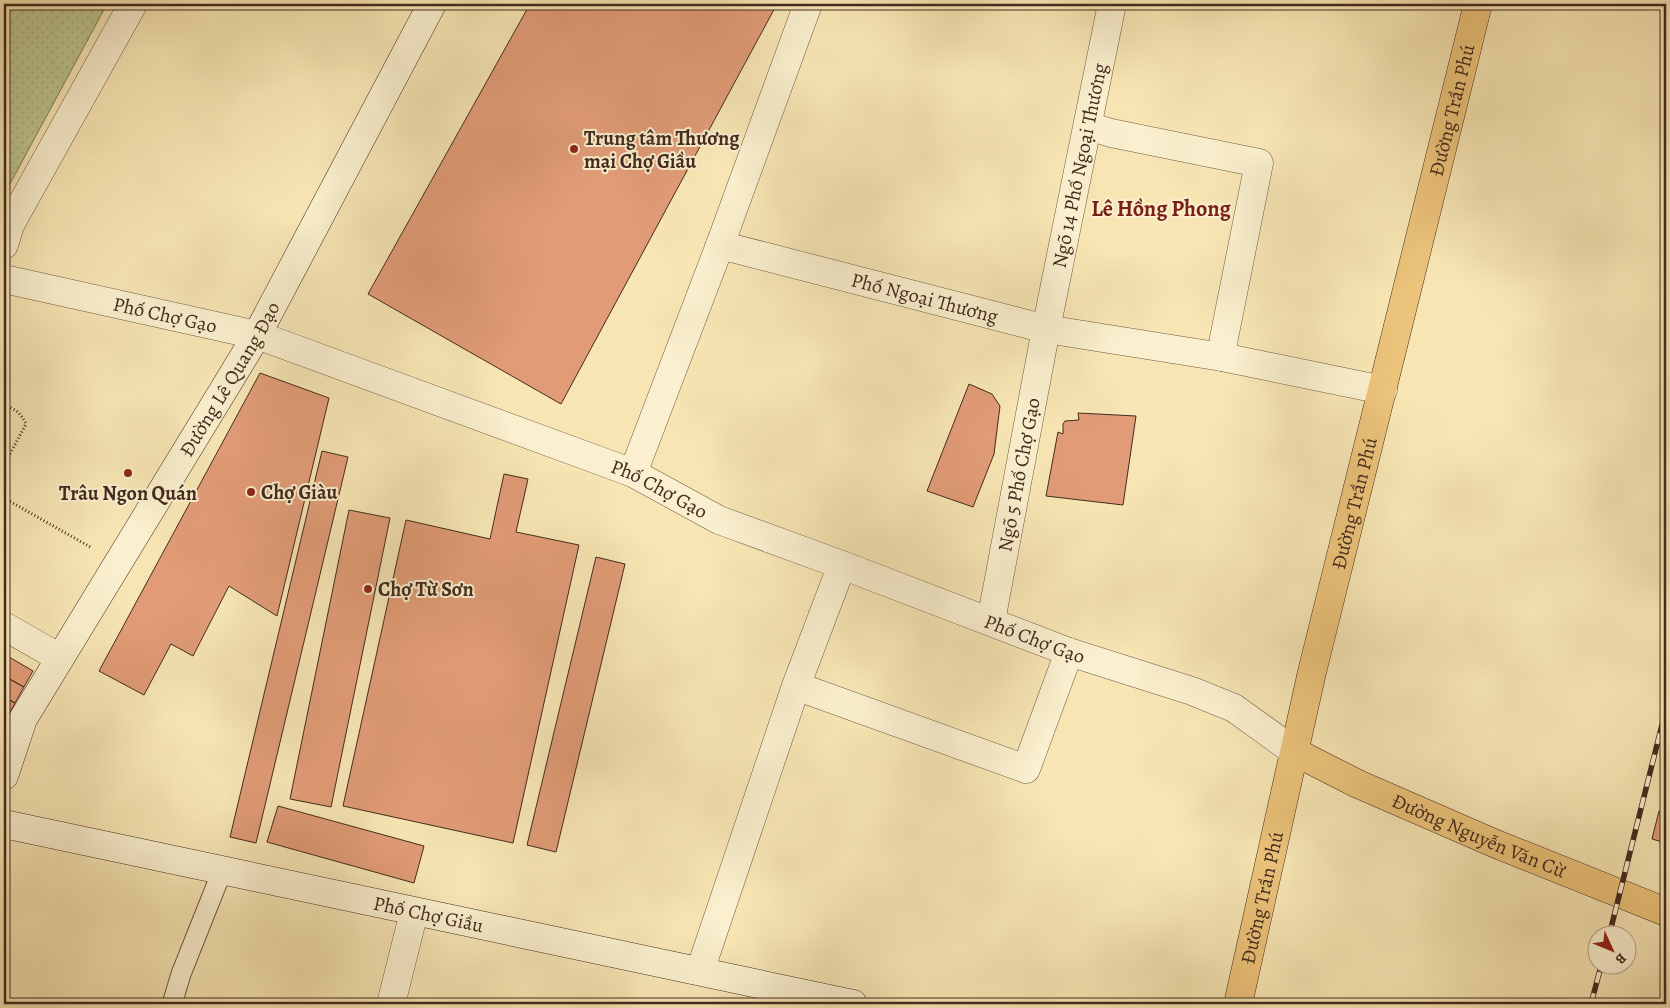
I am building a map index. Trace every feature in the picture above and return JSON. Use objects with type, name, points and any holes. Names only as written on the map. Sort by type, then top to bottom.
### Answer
[{"type":"main road","name":"Đường Trần Phú","points":[[1238,1004],[1312,672],[1478,4]]},
{"type":"main road","name":"Đường Nguyễn Văn Cừ","points":[[1295,752],[1366,788],[1504,847],[1666,912]]},
{"type":"street","points":[[4,245],[10,225],[133,4]]},
{"type":"street","name":"Đường Lê Quang Đạo","points":[[4,776],[23,719],[256,335],[432,4]]},
{"type":"street","points":[[633,473],[720,245],[808,4]]},
{"type":"street","name":"Ngõ 14 Phố Ngoại Thương","points":[[1046,329],[1089,126],[1112,4]]},
{"type":"street","points":[[1089,126],[1111,133],[1259,163],[1224,338],[1222,357]]},
{"type":"street","name":"Phố Ngoại Thương","points":[[720,245],[1046,329],[1222,357],[1383,390]]},
{"type":"street","name":"Phố Chợ Gạo","points":[[4,279],[256,335],[633,473],[719,520],[1069,652],[1192,690],[1231,706],[1295,752]]},
{"type":"street","name":"Ngõ 5 Phố Chợ Gạo","points":[[991,621],[1046,329]]},
{"type":"street","points":[[700,970],[796,686],[842,565]]},
{"type":"street","points":[[4,626],[60,658]]},
{"type":"street","points":[[796,686],[1026,769],[1069,652]]},
{"type":"street","name":"Phố Chợ Giầu","points":[[4,824],[414,912],[700,970],[852,1004]]},
{"type":"street","points":[[390,1004],[414,912]]},
{"type":"lane","points":[[172,1004],[181,974],[222,871]]},
{"type":"path","points":[[4,405],[17,410],[26,424],[4,464]]},
{"type":"path","points":[[4,498],[119,563]]},
{"type":"green space","points":[[4,4],[107,4],[4,195]]},
{"type":"building","name":"Trung tâm Thương mại Chợ Giầu","points":[[530,4],[777,4],[561,404],[368,294]]},
{"type":"building","name":"Chợ Giàu","points":[[260,373],[329,398],[277,616],[229,586],[193,656],[171,644],[144,695],[99,671]]},
{"type":"building","points":[[969,384],[992,394],[1000,406],[994,454],[973,507],[927,491]]},
{"type":"building","points":[[1078,413],[1136,416],[1123,505],[1046,496],[1058,432],[1063,434],[1063,424],[1065,421],[1079,420]]},
{"type":"building","points":[[322,451],[348,457],[256,843],[230,837]]},
{"type":"building","points":[[504,474],[528,479],[516,532],[579,545],[513,843],[343,806],[406,520],[490,539]]},
{"type":"building","points":[[349,510],[390,518],[331,807],[290,799]]},
{"type":"building","points":[[596,557],[625,564],[556,852],[527,845]]},
{"type":"building","points":[[4,654],[33,671],[24,687],[4,676]]},
{"type":"building","points":[[4,676],[24,687],[15,703],[4,697]]},
{"type":"building","points":[[4,697],[15,703],[6,720],[4,719]]},
{"type":"building","points":[[278,806],[424,846],[414,883],[267,842]]},
{"type":"building","points":[[1659,811],[1666,813],[1666,843],[1652,839]]},
{"type":"railway","points":[[1612,926],[1666,709]]},
{"type":"railway","points":[[1591,1004],[1598,976]]},
{"type":"place","name":"Trung tâm Thương mại Chợ Giầu","points":[[574,149]]},
{"type":"place","name":"Trâu Ngon Quán","points":[[128,473]]},
{"type":"place","name":"Chợ Giàu","points":[[251,492]]},
{"type":"place","name":"Chợ Từ Sơn","points":[[368,589]]},
{"type":"district","name":"Lê Hồng Phong","points":[[1161,208]]}]
